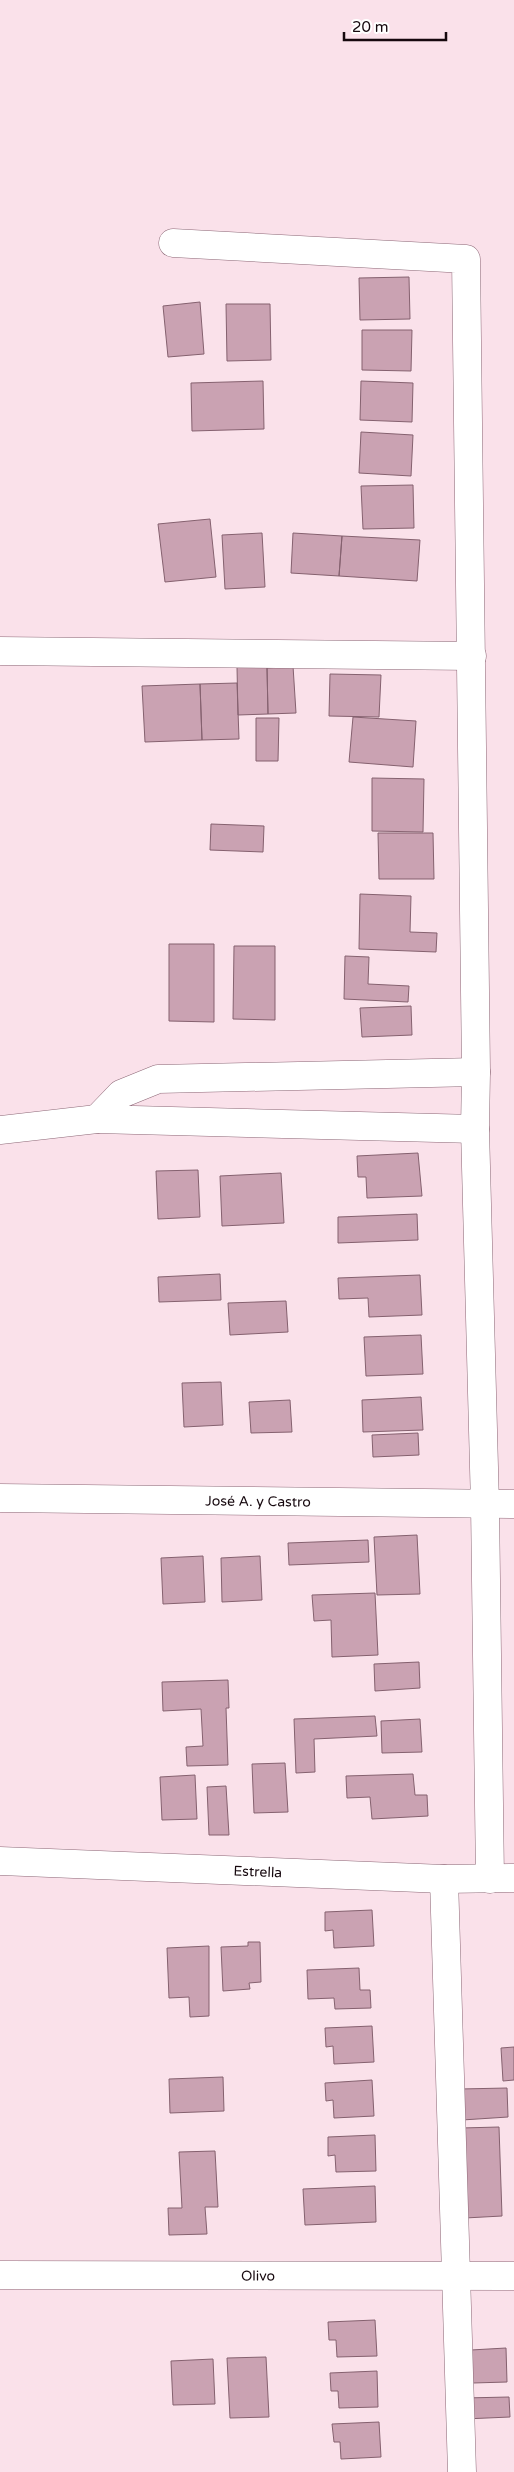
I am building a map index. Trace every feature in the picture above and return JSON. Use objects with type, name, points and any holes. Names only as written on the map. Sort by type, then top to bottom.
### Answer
[{"type":"street","points":[[173,243],[466,259],[472,656],[475,1129],[485,1505],[502,1878]]},
{"type":"street","points":[[0,652],[472,656]]},
{"type":"street","points":[[97,1119],[121,1094],[158,1080],[476,1072]]},
{"type":"street","points":[[0,1130],[97,1119],[475,1129]]},
{"type":"street","name":"José A. y Castro","points":[[0,1498],[514,1504]]},
{"type":"street","name":"Estrella","points":[[0,1861],[444,1879],[502,1878]]},
{"type":"street","points":[[444,1879],[462,2472]]},
{"type":"street","name":"Olivo","points":[[0,2275],[514,2276]]},
{"type":"building","points":[[409,277],[410,319],[360,320],[359,278]]},
{"type":"building","points":[[200,302],[204,354],[168,357],[163,306]]},
{"type":"building","points":[[226,304],[270,304],[271,360],[227,361]]},
{"type":"building","points":[[362,330],[412,330],[411,371],[362,370]]},
{"type":"building","points":[[263,381],[264,429],[192,431],[191,383]]},
{"type":"building","points":[[361,381],[413,383],[412,422],[360,420]]},
{"type":"building","points":[[361,432],[413,435],[411,476],[359,473]]},
{"type":"building","points":[[413,485],[414,528],[363,529],[361,486]]},
{"type":"building","points":[[210,519],[216,577],[165,582],[158,524]]},
{"type":"building","points":[[262,533],[265,587],[225,589],[222,535]]},
{"type":"building","points":[[293,533],[342,536],[339,576],[291,573]]},
{"type":"building","points":[[342,536],[420,540],[417,581],[339,576]]},
{"type":"building","points":[[293,666],[296,713],[268,714],[267,668]]},
{"type":"building","points":[[237,667],[267,667],[268,714],[238,715]]},
{"type":"building","points":[[330,674],[381,675],[379,717],[329,716]]},
{"type":"building","points":[[237,683],[239,739],[202,740],[200,684]]},
{"type":"building","points":[[200,684],[202,740],[145,742],[142,686]]},
{"type":"building","points":[[353,717],[416,721],[413,767],[349,762]]},
{"type":"building","points":[[256,718],[279,718],[278,761],[256,761]]},
{"type":"building","points":[[372,778],[424,779],[423,832],[372,831]]},
{"type":"building","points":[[211,824],[264,826],[263,852],[210,850]]},
{"type":"building","points":[[378,833],[433,833],[434,879],[379,879]]},
{"type":"building","points":[[360,894],[411,896],[410,932],[437,933],[436,952],[359,949]]},
{"type":"building","points":[[169,944],[214,944],[214,1022],[169,1021]]},
{"type":"building","points":[[234,946],[275,946],[275,1020],[233,1019]]},
{"type":"building","points":[[345,956],[369,957],[368,984],[409,986],[408,1002],[344,999]]},
{"type":"building","points":[[411,1006],[412,1035],[362,1037],[360,1008]]},
{"type":"building","points":[[418,1153],[422,1196],[367,1198],[366,1177],[358,1177],[357,1156]]},
{"type":"building","points":[[198,1170],[200,1217],[158,1219],[156,1171]]},
{"type":"building","points":[[281,1173],[284,1223],[222,1226],[220,1176]]},
{"type":"building","points":[[417,1214],[418,1240],[338,1243],[338,1217]]},
{"type":"building","points":[[220,1274],[221,1300],[159,1302],[158,1277]]},
{"type":"building","points":[[420,1275],[422,1315],[369,1317],[368,1298],[339,1299],[338,1278]]},
{"type":"building","points":[[286,1301],[288,1332],[230,1335],[228,1303]]},
{"type":"building","points":[[421,1335],[423,1374],[366,1376],[364,1337]]},
{"type":"building","points":[[221,1382],[223,1425],[184,1427],[182,1383]]},
{"type":"building","points":[[421,1397],[423,1430],[363,1432],[362,1400]]},
{"type":"building","points":[[290,1400],[292,1432],[251,1433],[249,1402]]},
{"type":"building","points":[[418,1433],[419,1455],[373,1457],[372,1435]]},
{"type":"building","points":[[417,1535],[420,1594],[377,1595],[374,1537]]},
{"type":"building","points":[[368,1540],[369,1562],[289,1565],[288,1543]]},
{"type":"building","points":[[203,1556],[205,1602],[163,1604],[161,1558]]},
{"type":"building","points":[[260,1556],[262,1600],[222,1602],[221,1558]]},
{"type":"building","points":[[375,1593],[378,1655],[332,1657],[331,1620],[314,1621],[312,1595]]},
{"type":"building","points":[[419,1662],[420,1688],[375,1691],[374,1664]]},
{"type":"building","points":[[228,1680],[229,1708],[226,1708],[228,1765],[187,1766],[186,1747],[203,1746],[201,1709],[163,1711],[162,1682]]},
{"type":"building","points":[[375,1716],[377,1736],[314,1739],[315,1772],[296,1773],[294,1719]]},
{"type":"building","points":[[420,1719],[422,1752],[382,1753],[381,1721]]},
{"type":"building","points":[[285,1763],[288,1812],[254,1813],[252,1764]]},
{"type":"building","points":[[413,1774],[415,1795],[427,1795],[428,1816],[372,1819],[370,1797],[347,1798],[346,1776]]},
{"type":"building","points":[[195,1775],[197,1819],[162,1820],[160,1777]]},
{"type":"building","points":[[226,1786],[229,1835],[209,1835],[207,1787]]},
{"type":"building","points":[[372,1910],[374,1946],[334,1948],[333,1930],[325,1931],[325,1912]]},
{"type":"building","points":[[248,1942],[260,1942],[261,1982],[249,1983],[250,1989],[223,1991],[221,1947],[248,1946]]},
{"type":"building","points":[[209,1946],[209,2016],[190,2017],[189,1997],[169,1998],[167,1948]]},
{"type":"building","points":[[359,1968],[360,1990],[370,1990],[371,2008],[335,2009],[334,1998],[308,1999],[307,1970]]},
{"type":"building","points":[[372,2026],[374,2062],[334,2064],[333,2046],[326,2047],[325,2028]]},
{"type":"building","points":[[514,2047],[514,2080],[503,2081],[501,2048]]},
{"type":"building","points":[[223,2077],[224,2111],[170,2113],[169,2079]]},
{"type":"building","points":[[372,2080],[374,2116],[334,2118],[333,2100],[326,2101],[325,2083]]},
{"type":"building","points":[[507,2088],[508,2117],[462,2120],[460,2089]]},
{"type":"building","points":[[499,2127],[502,2216],[465,2218],[461,2128]]},
{"type":"building","points":[[375,2135],[376,2171],[336,2172],[335,2155],[328,2156],[328,2137]]},
{"type":"building","points":[[215,2151],[218,2207],[205,2207],[207,2234],[169,2235],[168,2208],[182,2208],[179,2152]]},
{"type":"building","points":[[375,2186],[376,2222],[305,2225],[303,2189]]},
{"type":"building","points":[[375,2320],[377,2356],[337,2357],[336,2340],[329,2340],[328,2322]]},
{"type":"building","points":[[506,2348],[507,2382],[473,2383],[471,2350]]},
{"type":"building","points":[[266,2357],[269,2417],[230,2418],[227,2358]]},
{"type":"building","points":[[213,2359],[215,2404],[173,2405],[171,2361]]},
{"type":"building","points":[[377,2371],[378,2407],[339,2408],[338,2391],[331,2391],[330,2373]]},
{"type":"building","points":[[509,2397],[510,2417],[464,2419],[464,2398]]},
{"type":"building","points":[[379,2422],[381,2457],[341,2459],[340,2442],[334,2442],[332,2424]]}]
